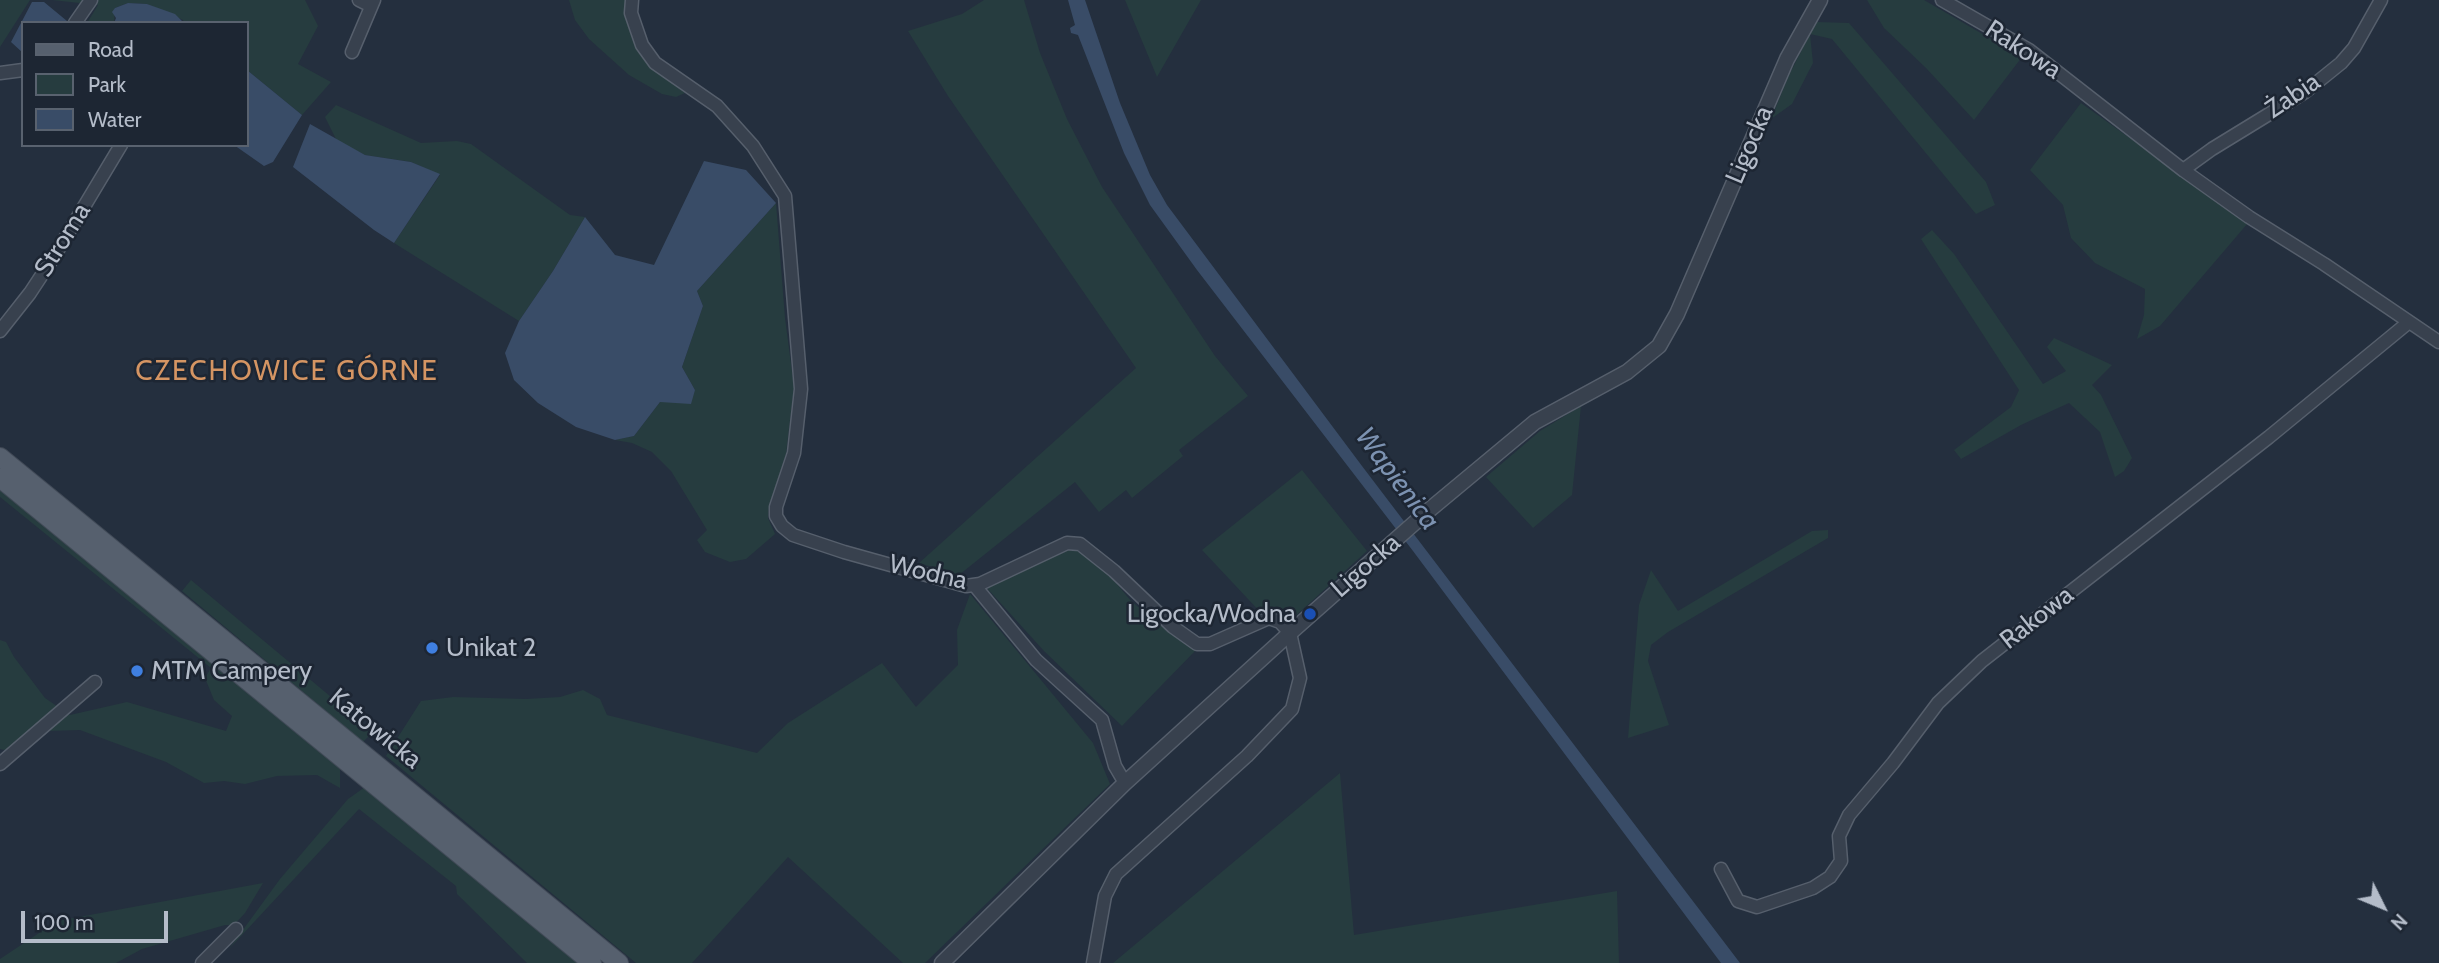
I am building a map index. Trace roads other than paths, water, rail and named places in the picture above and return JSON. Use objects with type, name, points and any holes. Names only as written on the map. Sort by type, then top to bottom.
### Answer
[{"type":"main road","name":"Katowicka","points":[[0,457],[619,963]]},
{"type":"main road","name":"Katowicka","points":[[0,478],[592,963]]},
{"type":"street","points":[[76,21],[91,0]]},
{"type":"street","points":[[352,52],[372,3],[359,0]]},
{"type":"street","name":"Wodna","points":[[632,0],[631,13],[642,45],[655,63],[717,106],[753,146],[785,197],[801,389],[794,453],[776,507],[776,516],[782,526],[793,535],[844,552],[966,586],[975,586],[1067,544],[1080,544],[1114,571],[1173,627],[1197,644],[1210,644],[1269,618],[1280,622],[1290,633]]},
{"type":"street","name":"Ligocka","points":[[942,963],[1125,783],[1423,516],[1535,422],[1626,372],[1658,346],[1677,314],[1787,59],[1820,0]]},
{"type":"street","name":"Rakowa","points":[[1942,0],[2029,50],[2183,170],[2249,217],[2439,342]]},
{"type":"street","name":"Żabia","points":[[2183,170],[2305,92],[2341,62],[2361,37],[2381,0]]},
{"type":"street","points":[[0,73],[21,69]]},
{"type":"street","name":"Stroma","points":[[0,331],[55,255],[120,147]]},
{"type":"street","name":"Rakowa","points":[[1721,869],[1738,901],[1757,907],[1813,888],[1830,877],[1841,861],[1839,836],[1849,815],[1946,695],[1982,661],[2269,437],[2409,322]]},
{"type":"street","points":[[975,586],[1036,660],[1102,720],[1115,766],[1125,783]]},
{"type":"street","points":[[1093,963],[1105,896],[1116,874],[1247,757],[1292,709],[1300,678],[1290,633]]},
{"type":"street","points":[[0,764],[95,681]]},
{"type":"street","points":[[202,963],[236,929]]},
{"type":"water","points":[[1068,0],[1085,0],[1120,103],[1150,175],[1167,205],[1740,963],[1721,963],[1150,205],[1124,153],[1078,35],[1071,33],[1070,28],[1075,25]]},
{"type":"water","points":[[32,2],[44,2],[67,21],[22,21]]},
{"type":"water","points":[[128,3],[147,4],[175,14],[182,21],[115,21],[112,12]]},
{"type":"water","points":[[21,23],[21,51],[11,42]]},
{"type":"water","points":[[248,71],[302,115],[273,162],[264,166],[237,147],[248,147]]},
{"type":"water","points":[[310,124],[365,155],[411,162],[440,174],[394,243],[293,167]]},
{"type":"water","points":[[704,161],[746,170],[776,203],[697,291],[703,306],[682,367],[695,390],[691,404],[660,402],[634,436],[615,440],[576,427],[538,403],[514,380],[505,353],[519,321],[585,217],[615,255],[654,265]]},
{"type":"place","name":"Ligocka/Wodna","points":[[1310,614]]},
{"type":"place","name":"Unikat 2","points":[[432,648]]},
{"type":"place","name":"MTM Campery","points":[[137,671]]},
{"type":"district","name":"CZECHOWICE GÓRNE","points":[[287,372]]},
{"type":"water label","name":"Wapienica","points":[[1397,479]]}]
